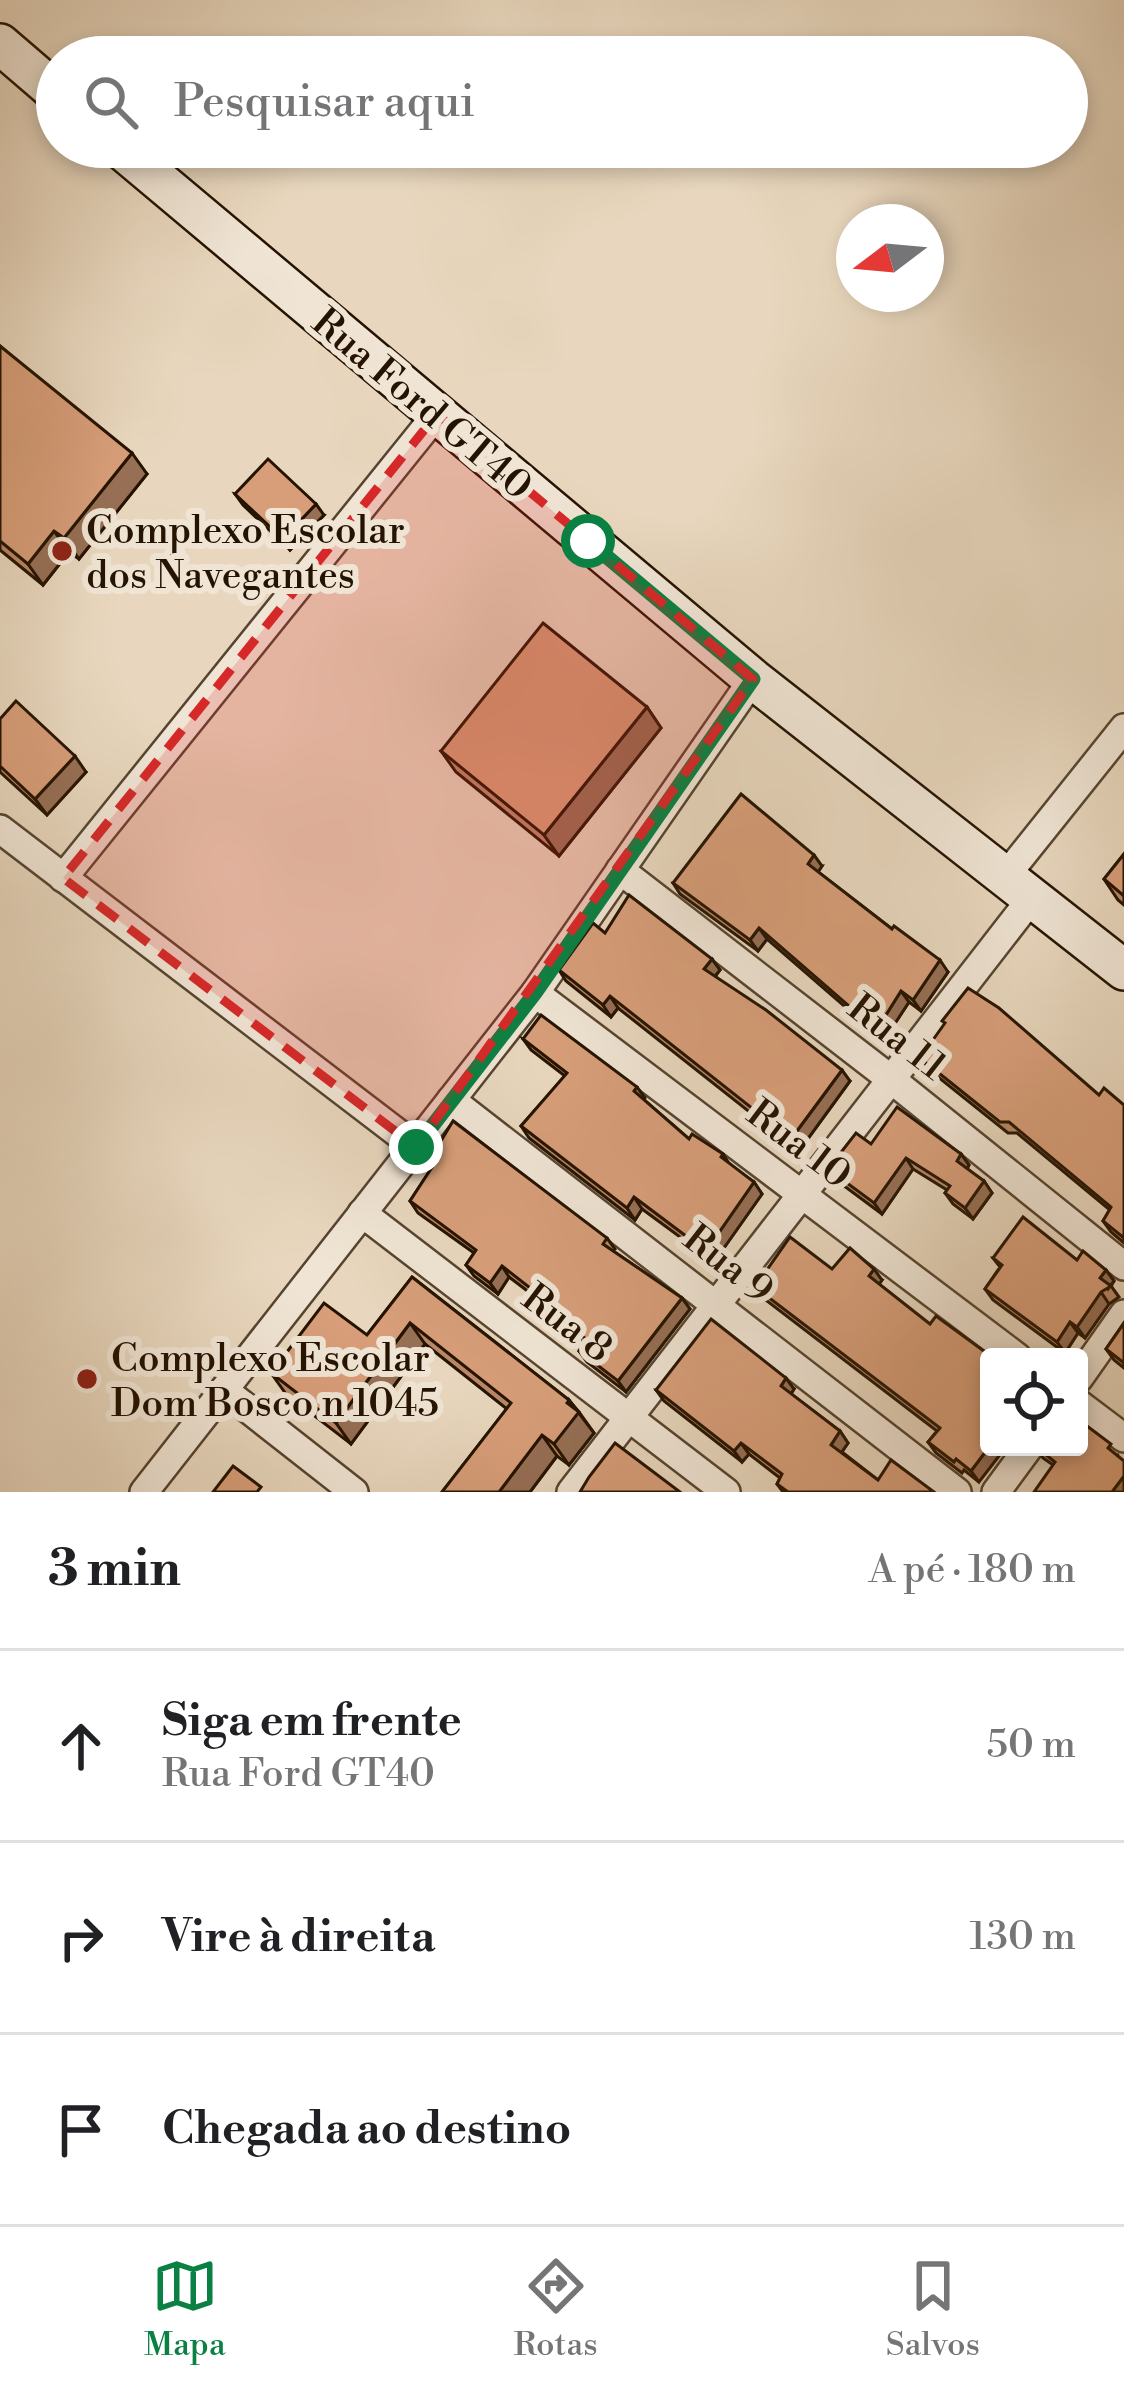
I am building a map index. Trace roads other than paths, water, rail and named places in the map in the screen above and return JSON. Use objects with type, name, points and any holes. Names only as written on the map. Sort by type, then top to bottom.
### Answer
[{"type":"street","points":[[0,44],[36,75]]},
{"type":"street","name":"Rua Ford GT40","points":[[144,168],[753,679],[1124,970]]},
{"type":"street","points":[[63,878],[437,414]]},
{"type":"street","points":[[144,1492],[535,993],[753,679]]},
{"type":"street","points":[[571,1492],[892,1080],[1124,728]]},
{"type":"street","points":[[0,829],[416,1147]]},
{"type":"street","name":"Rua 11","points":[[620,870],[1124,1266]]},
{"type":"street","name":"Rua 10","points":[[535,993],[1005,1348]]},
{"type":"street","name":"Rua 9","points":[[451,1100],[957,1492]]},
{"type":"street","name":"Rua 8","points":[[362,1214],[726,1492]]},
{"type":"street","points":[[1088,1365],[1124,1314]]},
{"type":"street","points":[[224,1390],[353,1492]]},
{"type":"street","points":[[1088,1411],[1124,1438]]},
{"type":"street","points":[[996,1492],[1022,1456]]},
{"type":"place","name":"Complexo Escolar dos Navegantes","points":[[62,551]]},
{"type":"place","name":"Complexo Escolar Dom Bosco n 1045","points":[[87,1379]]}]
